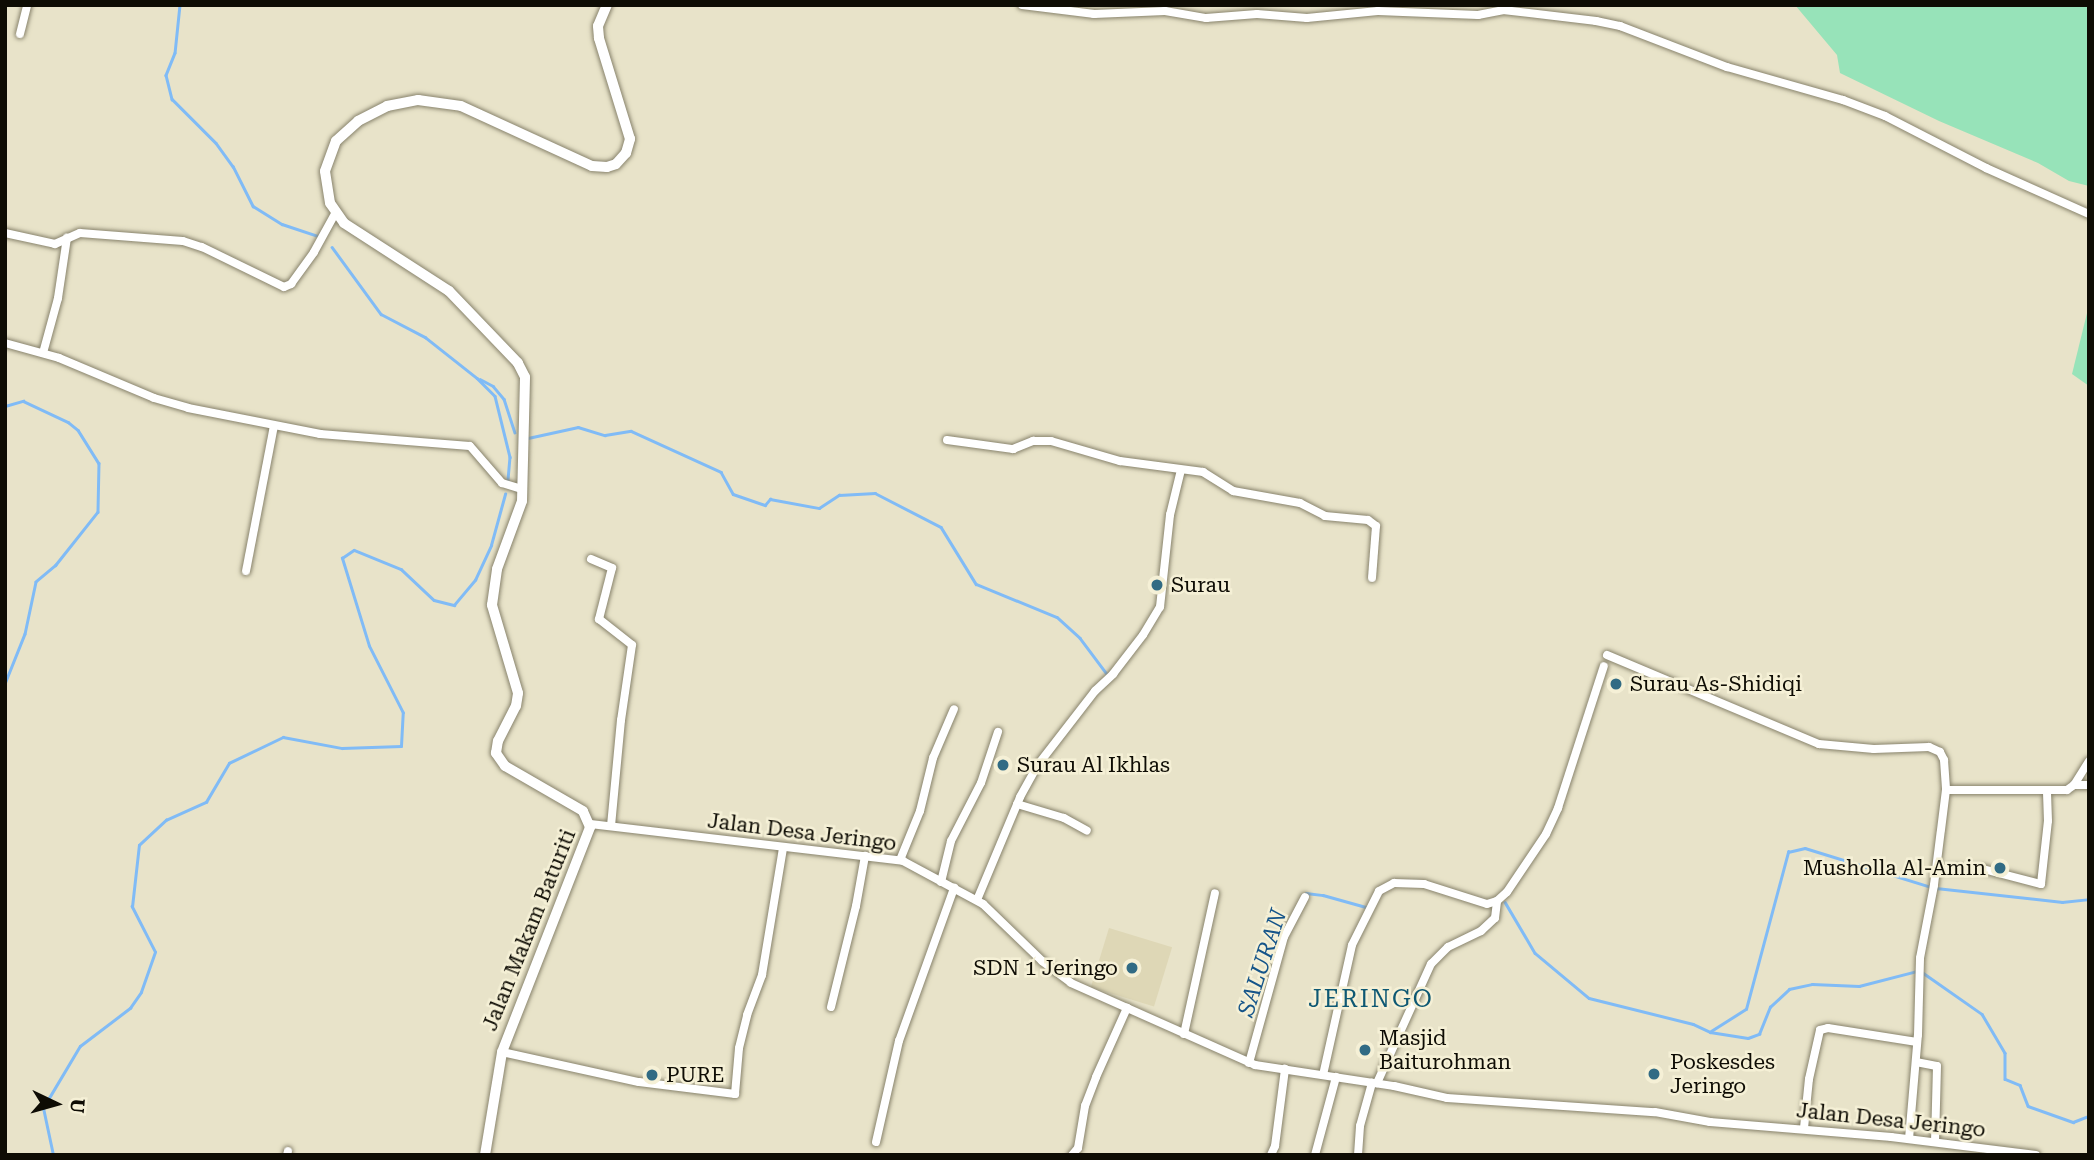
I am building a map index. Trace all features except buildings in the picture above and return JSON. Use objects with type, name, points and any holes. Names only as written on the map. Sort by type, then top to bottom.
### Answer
[{"type":"street","points":[[20,34],[27,5]]},
{"type":"street","points":[[5,233],[55,244],[80,233],[183,241],[202,247],[284,287],[290,285],[314,252],[335,212],[325,179],[326,163],[337,141],[367,115],[408,101],[440,101],[461,106],[592,166],[607,167],[620,161],[628,148],[629,134],[600,38],[598,26],[607,5]]},
{"type":"street","points":[[1022,5],[1094,14],[1165,11],[1206,18],[1257,14],[1307,18],[1378,11],[1478,15],[1503,10],[1596,21],[1620,26],[1727,67],[1843,100],[1885,116],[1986,168],[2089,214]]},
{"type":"street","name":"Jalan Makam Baturiti","points":[[335,212],[350,228],[449,291],[521,367],[526,382],[519,511],[493,586],[493,616],[517,679],[519,693],[516,706],[497,744],[496,753],[505,766],[583,811],[590,824],[502,1052],[485,1155]]},
{"type":"street","points":[[43,353],[58,298],[67,238]]},
{"type":"street","points":[[5,343],[43,353],[164,401],[274,426],[320,434],[470,446],[502,483],[522,489]]},
{"type":"street","points":[[246,571],[274,426]]},
{"type":"street","points":[[947,440],[1013,449],[1033,441],[1051,441],[1097,456],[1203,472],[1233,491],[1300,503],[1325,516],[1373,523],[1376,526],[1372,578]]},
{"type":"street","points":[[977,900],[1017,804],[1046,752],[1113,674],[1160,607],[1170,515],[1181,470]]},
{"type":"street","points":[[591,559],[612,568],[599,619],[632,645],[621,720],[611,826]]},
{"type":"street","points":[[1606,654],[1819,744],[1874,749],[1929,747],[1940,751],[1944,760],[1946,790],[1936,869],[1920,958],[1916,1062],[1909,1139]]},
{"type":"street","points":[[1358,1155],[1360,1126],[1375,1083],[1432,964],[1448,947],[1481,931],[1495,918],[1497,901],[1519,877],[1552,821],[1587,724],[1604,666]]},
{"type":"street","points":[[900,860],[920,811],[933,758],[954,709]]},
{"type":"street","points":[[942,883],[951,841],[981,783],[998,732]]},
{"type":"street","points":[[1946,790],[2067,790],[2074,785],[2089,761]]},
{"type":"street","points":[[2074,785],[2089,785]]},
{"type":"street","points":[[1936,869],[1983,870],[2040,884],[2048,821],[2047,792]]},
{"type":"street","points":[[1017,804],[1064,818],[1087,831]]},
{"type":"street","name":"Jalan Desa Jeringo","points":[[590,824],[900,860],[977,900],[1061,976],[1249,1063],[1375,1083],[1447,1098],[1655,1112],[1718,1123],[1804,1128],[2036,1155]]},
{"type":"street","points":[[502,1052],[639,1082],[735,1094],[739,1048],[747,1015],[762,975],[783,848]]},
{"type":"street","points":[[831,1007],[853,919],[864,856]]},
{"type":"street","points":[[1324,1075],[1352,945],[1381,889],[1394,883],[1424,884],[1447,889],[1480,903],[1497,901]]},
{"type":"street","points":[[876,1142],[903,1029],[954,888]]},
{"type":"street","points":[[1184,1034],[1215,893]]},
{"type":"street","points":[[1249,1063],[1284,937],[1305,897]]},
{"type":"street","points":[[1072,1155],[1078,1148],[1085,1106],[1092,1087],[1127,1008]]},
{"type":"street","points":[[1804,1128],[1809,1080],[1820,1030],[1828,1028],[1917,1042]]},
{"type":"street","points":[[1916,1062],[1937,1066],[1935,1142]]},
{"type":"street","points":[[1271,1155],[1275,1146],[1286,1069]]},
{"type":"street","points":[[1315,1155],[1336,1077]]},
{"type":"shaded area","name":"SDN 1 Jeringo","points":[[1109,928],[1172,947],[1154,1007],[1091,987]]},
{"type":"green space","points":[[1795,5],[2089,5],[2089,186],[2069,181],[2038,163],[1939,121],[1840,73],[1837,55]]},
{"type":"green space","points":[[2089,305],[2089,386],[2072,374]]},
{"type":"waterway","points":[[180,5],[175,53],[166,75],[172,99],[216,143],[233,166],[253,206],[282,224],[321,237]]},
{"type":"waterway","points":[[332,247],[381,314],[425,337],[477,378],[495,396],[510,457],[508,481]]},
{"type":"waterway","points":[[480,379],[493,386],[504,399],[515,432]]},
{"type":"waterway","points":[[5,406],[23,401],[68,422],[78,430],[99,463],[98,512],[56,565],[36,582],[25,634],[5,684]]},
{"type":"waterway","points":[[528,438],[578,427],[605,435],[631,431],[721,472],[733,494],[765,505],[770,499],[819,508],[839,495],[875,493],[941,527],[976,584],[1057,617],[1080,638],[1107,674]]},
{"type":"waterway","points":[[53,1155],[43,1108],[80,1046],[130,1008],[141,992],[155,952],[132,907],[139,845],[166,820],[206,802],[229,763],[283,737],[342,748],[401,746],[403,713],[369,646],[342,558],[354,550],[401,569],[434,600],[454,605],[475,580],[491,545],[505,494]]},
{"type":"waterway","points":[[1711,1031],[1746,1009],[1788,852],[1805,848],[1931,887]]},
{"type":"waterway","points":[[1936,888],[2062,902],[2089,899]]},
{"type":"waterway","name":"SALURAN","points":[[1306,893],[1366,907]]},
{"type":"waterway","points":[[1505,902],[1535,953],[1589,998],[1693,1024],[1710,1032],[1748,1038],[1759,1034],[1770,1007],[1789,989],[1812,984],[1859,986],[1917,971]]},
{"type":"waterway","points":[[1922,972],[1982,1014],[2005,1053],[2005,1079],[2020,1085],[2028,1106],[2073,1122],[2089,1116]]},
{"type":"place","name":"Surau","points":[[1157,585]]},
{"type":"place","name":"Surau As-Shidiqi","points":[[1616,684]]},
{"type":"place","name":"Surau Al Ikhlas","points":[[1003,765]]},
{"type":"place","name":"Musholla Al-Amin","points":[[2000,868]]},
{"type":"place","name":"SDN 1 Jeringo","points":[[1132,968]]},
{"type":"place","name":"Masjid Baiturohman","points":[[1365,1050]]},
{"type":"place","name":"Poskesdes Jeringo","points":[[1654,1074]]},
{"type":"place","name":"PURE","points":[[652,1075]]},
{"type":"district","name":"JERINGO","points":[[1371,1000]]}]
